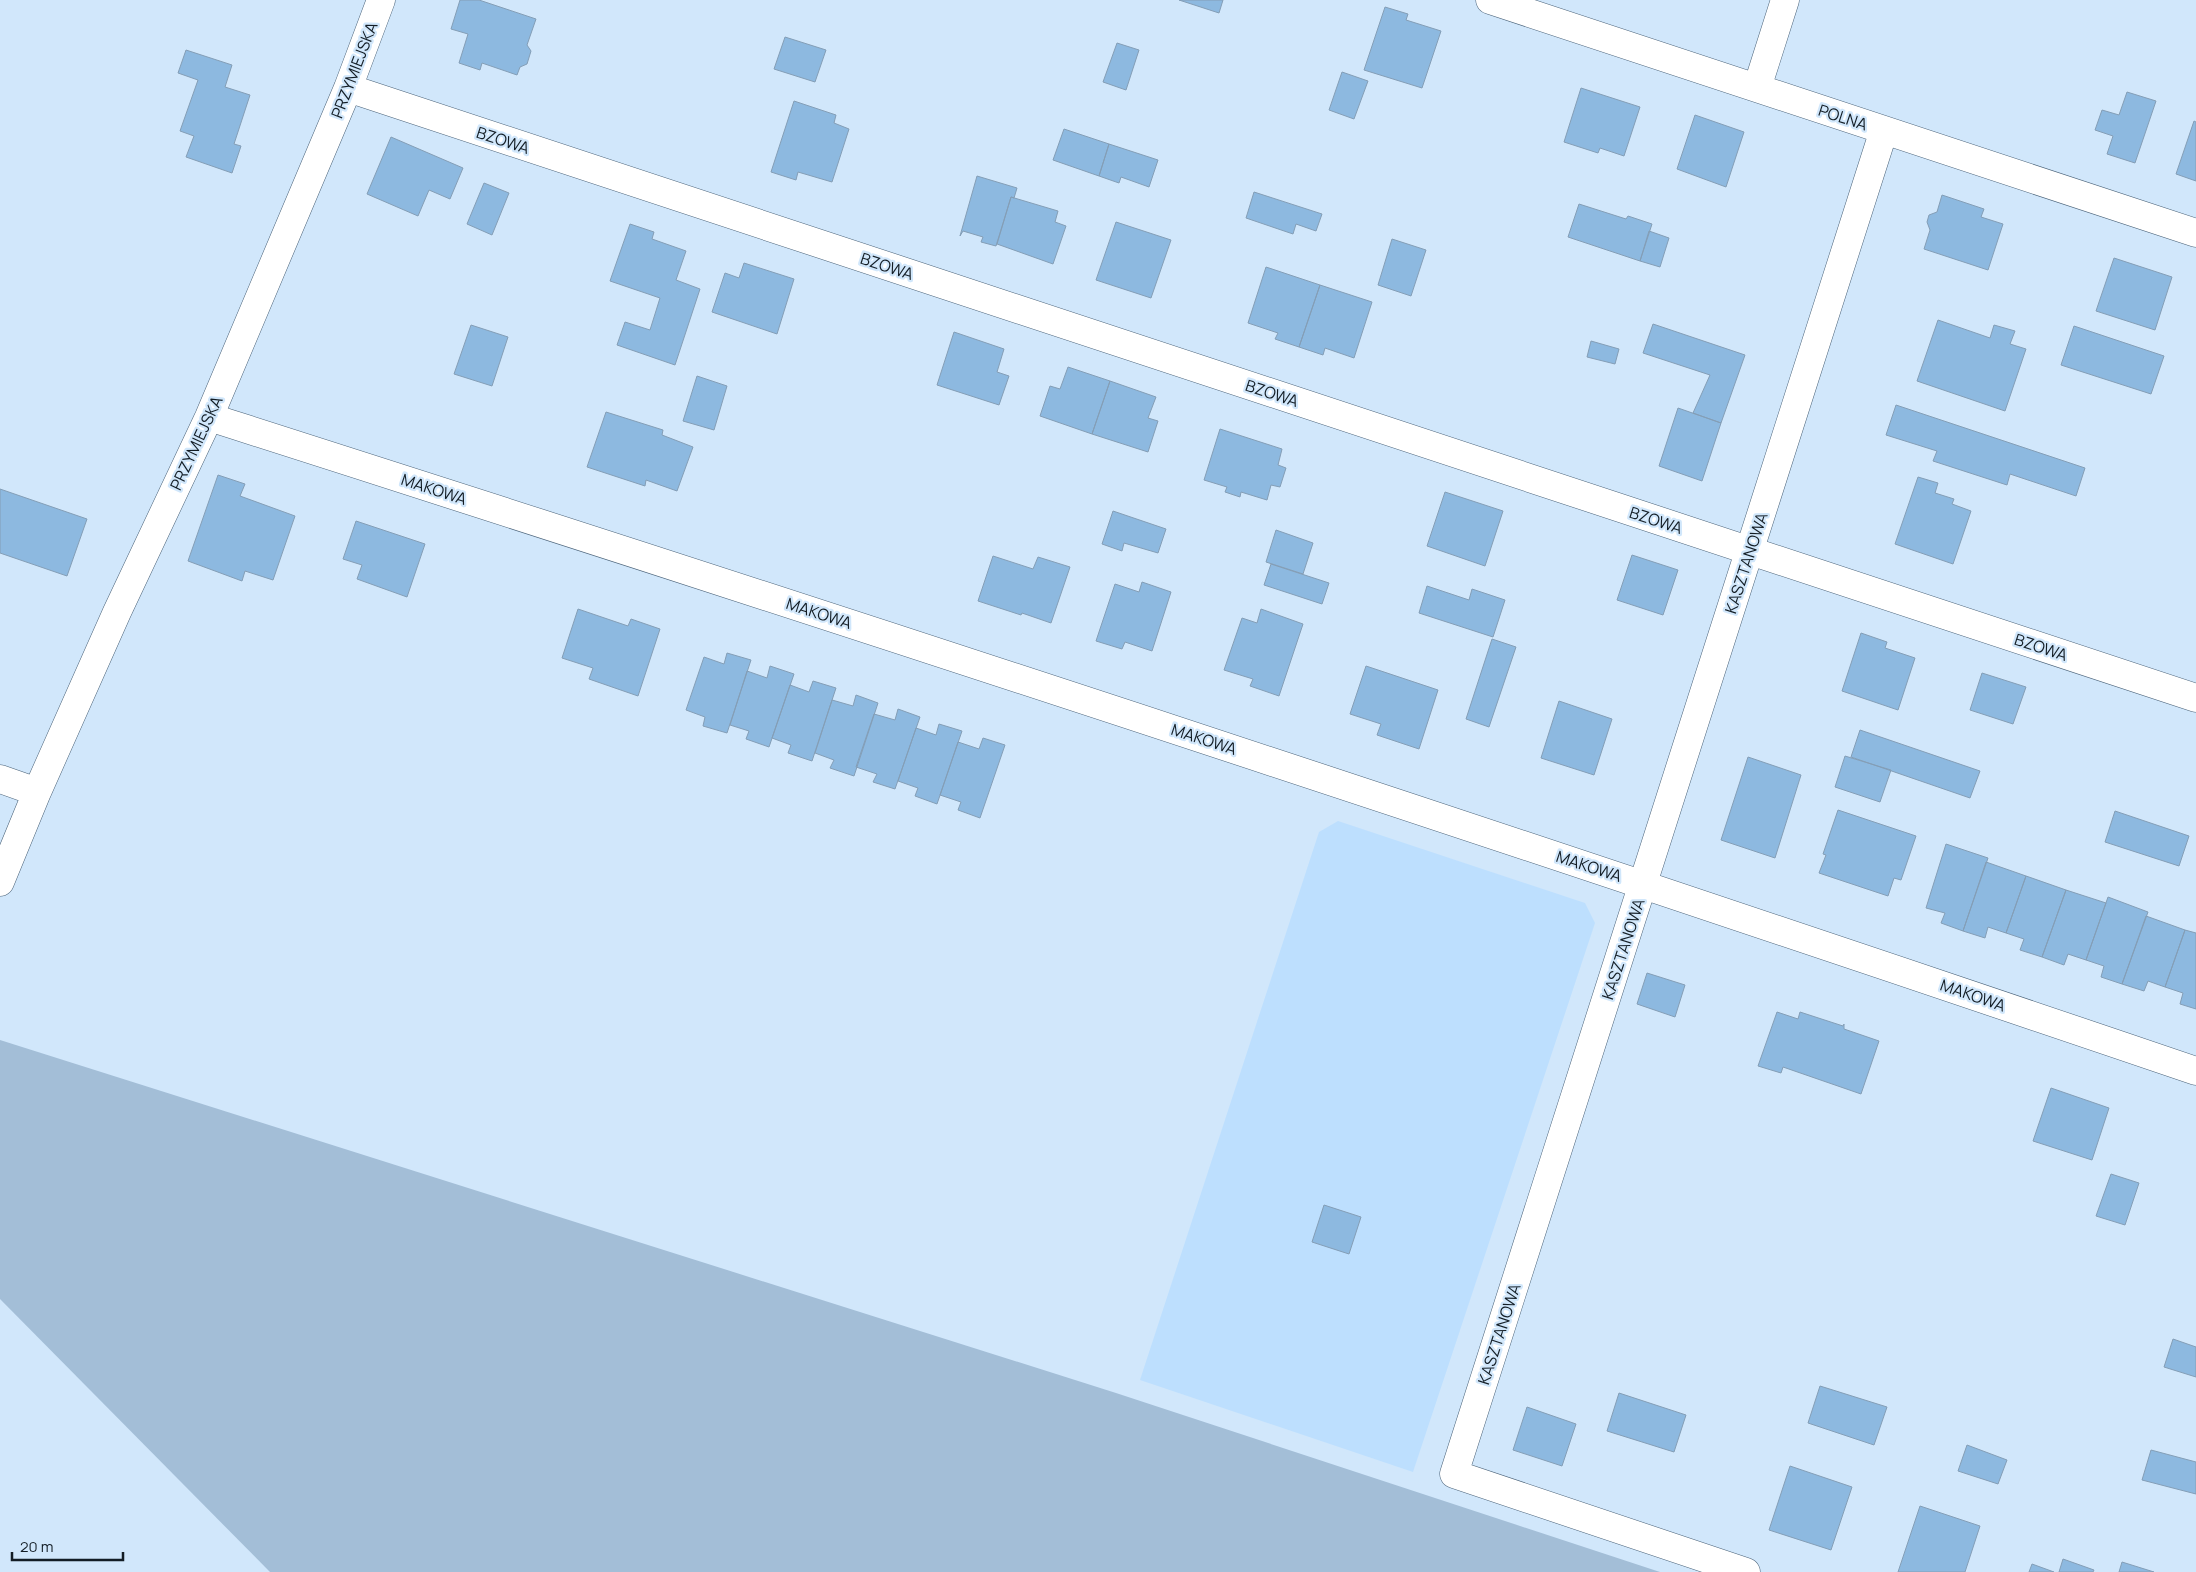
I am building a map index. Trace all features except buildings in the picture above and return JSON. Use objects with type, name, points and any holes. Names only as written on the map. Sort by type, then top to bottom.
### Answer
[{"type":"street","name":"PRZYMIEJSKA","points":[[0,882],[37,792],[117,612],[209,417],[348,88],[381,0]]},
{"type":"street","name":"POLNA","points":[[1490,0],[2196,232]]},
{"type":"street","points":[[1757,88],[1784,0]]},
{"type":"street","name":"BZOWA","points":[[348,88],[2196,698]]},
{"type":"street","name":"KASZTANOWA","points":[[1746,1572],[1454,1474],[1884,130]]},
{"type":"street","name":"MAKOWA","points":[[209,417],[730,583],[1644,884],[2196,1071]]},
{"type":"street","points":[[0,779],[37,792]]},
{"type":"shaded area","points":[[1338,821],[1585,903],[1595,923],[1413,1472],[1140,1380],[1319,832]]},
{"type":"shaded area","points":[[0,1040],[1116,1393],[1660,1572],[270,1572],[0,1299]]}]
